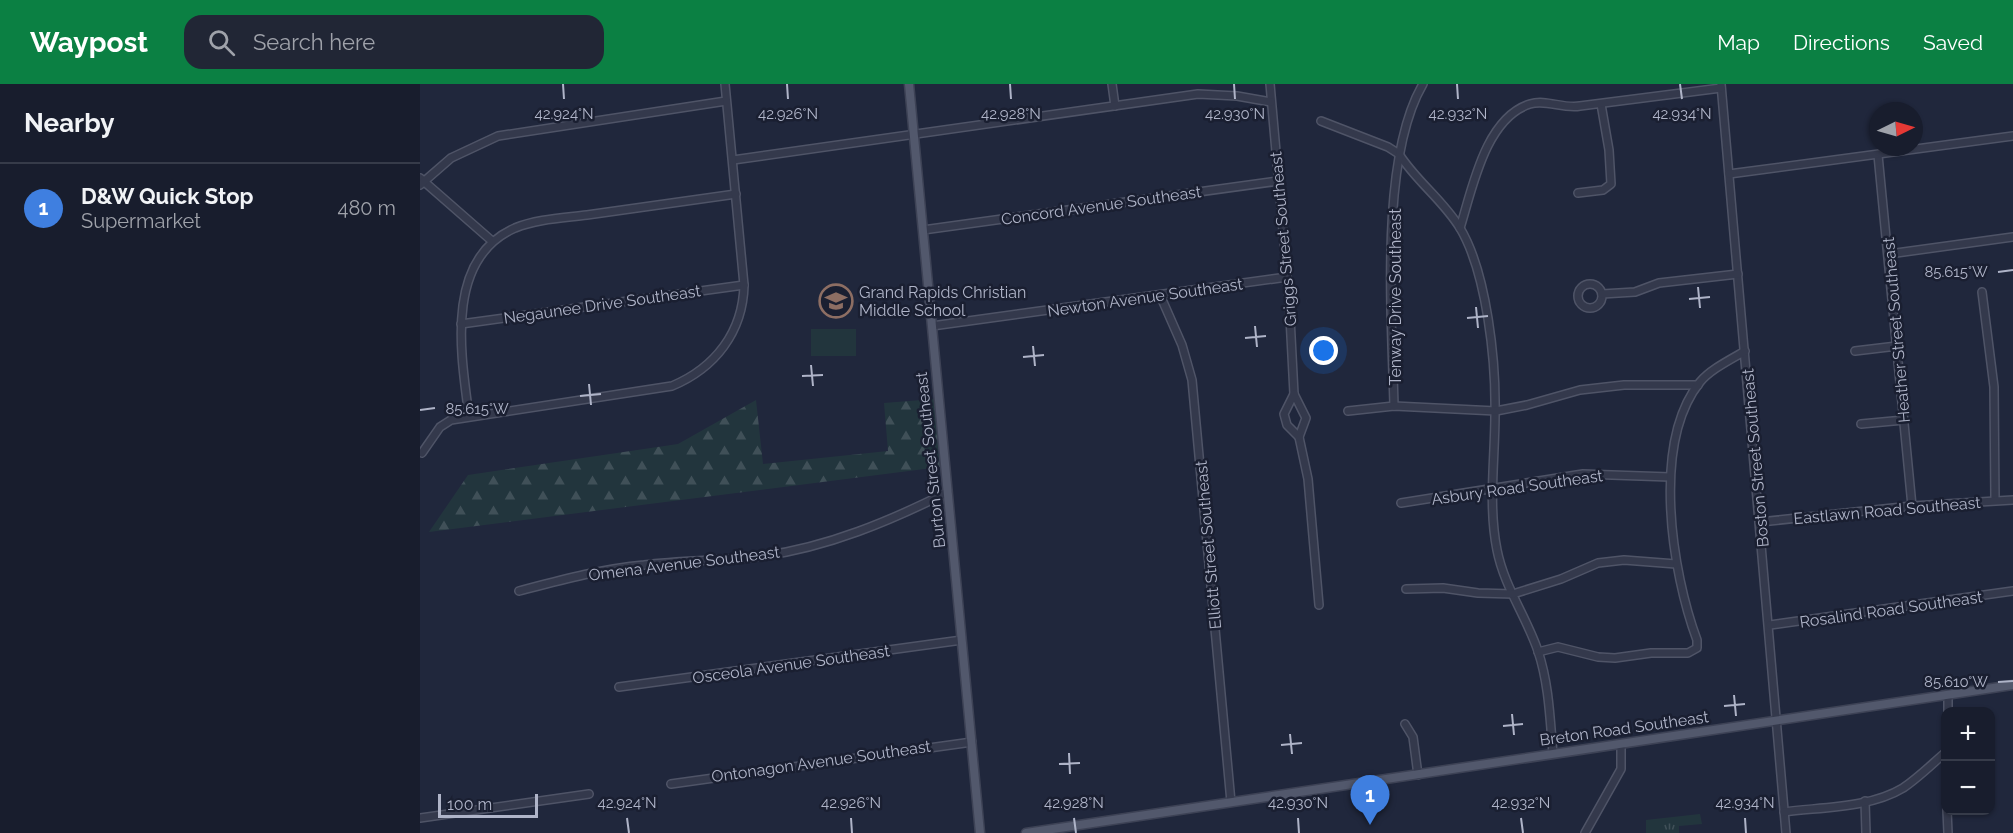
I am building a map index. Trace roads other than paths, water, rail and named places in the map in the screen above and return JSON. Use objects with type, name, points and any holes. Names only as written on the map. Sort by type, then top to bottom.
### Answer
[{"type":"main road","name":"Burton Street Southeast","points":[[909,84],[980,833]]},
{"type":"main road","name":"Breton Road Southeast","points":[[1026,833],[2013,685]]},
{"type":"street","points":[[422,453],[440,427],[451,420],[657,389],[687,380],[714,359],[733,334],[743,302],[744,285],[725,84]]},
{"type":"street","points":[[1112,84],[1115,106]]},
{"type":"street","name":"Griggs Street Southeast","points":[[1270,84],[1287,277],[1294,394],[1306,417],[1299,437]]},
{"type":"street","name":"Tenway Drive Southeast","points":[[1394,406],[1392,263],[1399,154],[1409,112],[1423,84]]},
{"type":"street","points":[[1460,228],[1477,169],[1505,120],[1529,104],[1575,107],[1721,86]]},
{"type":"street","name":"Boston Street Southeast","points":[[1721,86],[1770,625],[1786,833]]},
{"type":"street","points":[[733,160],[1198,94],[1237,96],[1271,102]]},
{"type":"street","points":[[492,241],[421,181],[450,158],[484,141],[505,134],[726,101]]},
{"type":"street","points":[[1578,193],[1603,190],[1611,184],[1609,150],[1601,104]]},
{"type":"street","points":[[1321,121],[1388,147],[1399,154],[1460,228],[1485,302],[1496,411],[1492,489],[1497,552],[1538,652],[1547,691],[1553,754]]},
{"type":"street","points":[[1923,149],[2013,136]]},
{"type":"street","points":[[1729,174],[1870,156]]},
{"type":"street","name":"Heather Street Southeast","points":[[1878,156],[1912,506]]},
{"type":"street","name":"Concord Avenue Southeast","points":[[923,230],[1278,180]]},
{"type":"street","points":[[469,416],[460,343],[460,324],[468,287],[476,264],[492,241],[526,224],[736,194]]},
{"type":"street","points":[[1889,254],[2013,237]]},
{"type":"street","points":[[1602,294],[1635,292],[1659,283],[1738,274]]},
{"type":"street","name":"Newton Avenue Southeast","points":[[932,327],[1287,277]]},
{"type":"street","name":"Negaunee Drive Southeast","points":[[460,324],[744,285]]},
{"type":"street","points":[[1982,292],[1994,387],[1995,500]]},
{"type":"street","name":"Elliott Street Southeast","points":[[1160,295],[1182,345],[1192,380],[1231,802]]},
{"type":"street","points":[[1855,351],[1897,346]]},
{"type":"street","points":[[1538,652],[1558,647],[1598,657],[1615,658],[1651,653],[1688,653],[1697,648],[1697,640],[1676,564],[1670,477],[1675,436],[1682,415],[1698,385],[1725,363],[1745,351]]},
{"type":"street","points":[[1348,411],[1394,406],[1496,411],[1580,390],[1624,385],[1698,385]]},
{"type":"street","name":"Griggs Street Southeast","points":[[1294,394],[1286,406],[1284,421],[1299,437],[1308,478],[1319,605]]},
{"type":"street","points":[[1861,424],[1904,420]]},
{"type":"street","name":"Asbury Road Southeast","points":[[1401,503],[1582,474],[1670,477]]},
{"type":"street","name":"Omena Avenue Southeast","points":[[519,591],[598,571],[645,564],[763,556],[813,546],[906,513],[948,492]]},
{"type":"street","name":"Eastlawn Road Southeast","points":[[1760,522],[1912,506],[2013,500]]},
{"type":"street","points":[[1406,589],[1443,588],[1513,594],[1561,579],[1598,563],[1624,560],[1676,564]]},
{"type":"street","name":"Rosalind Road Southeast","points":[[1770,625],[2013,591]]},
{"type":"street","name":"Osceola Avenue Southeast","points":[[619,687],[962,640]]},
{"type":"street","points":[[1948,695],[1948,707]]},
{"type":"street","points":[[1405,724],[1413,737],[1418,775]]},
{"type":"street","name":"Ontonagon Avenue Southeast","points":[[671,784],[972,742]]},
{"type":"street","points":[[1585,833],[1622,769],[1621,745]]},
{"type":"street","points":[[1784,812],[1865,801],[1902,788],[1941,756]]},
{"type":"street","points":[[420,818],[589,794]]},
{"type":"street","points":[[1865,801],[1866,833]]},
{"type":"street","points":[[1947,815],[1948,833]]},
{"type":"place","name":"Grand Rapids Christian Middle School","points":[[836,301]]},
{"type":"place","name":"D&W Quick Stop","points":[[1370,825]]}]
